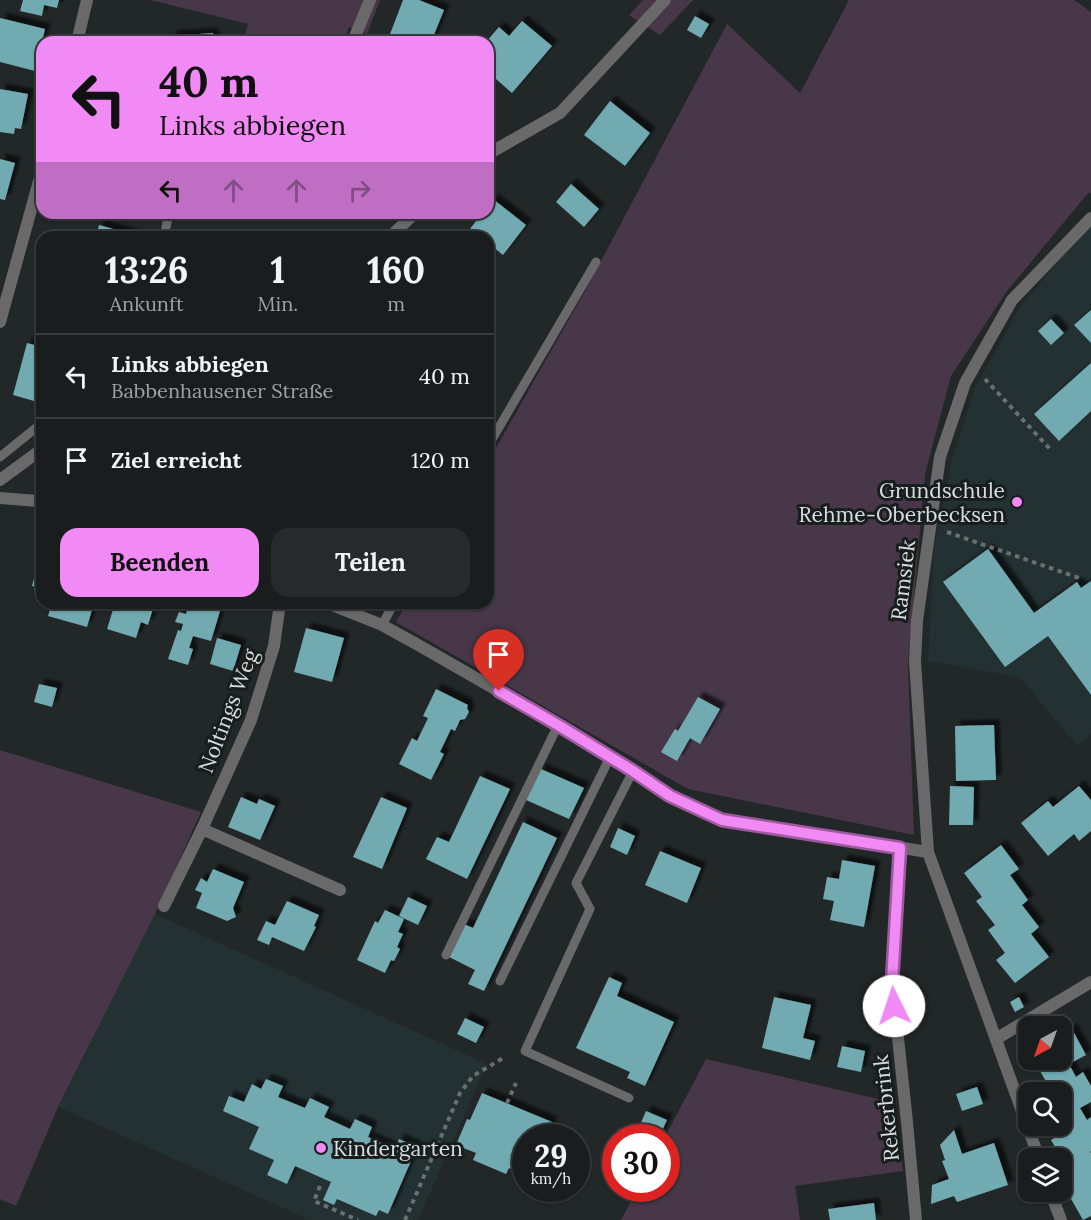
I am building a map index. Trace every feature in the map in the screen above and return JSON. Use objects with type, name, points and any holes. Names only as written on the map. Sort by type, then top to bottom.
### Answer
[{"type":"street","points":[[78,36],[87,0]]},
{"type":"street","points":[[356,36],[370,0]]},
{"type":"street","points":[[494,151],[560,113],[665,0]]},
{"type":"street","points":[[0,322],[36,192]]},
{"type":"street","name":"Ramsiek","points":[[1034,1148],[928,852],[915,662],[917,621],[940,457],[965,383],[1012,300],[1091,218]]},
{"type":"street","points":[[396,231],[409,219]]},
{"type":"street","points":[[0,480],[36,453]]},
{"type":"street","points":[[0,498],[36,501]]},
{"type":"street","name":"Noltings Weg","points":[[164,906],[251,720],[274,646],[279,609]]},
{"type":"street","points":[[342,609],[382,625],[420,646],[558,725],[670,796],[722,820],[928,852]]},
{"type":"street","points":[[202,829],[340,890]]},
{"type":"street","name":"Rekerbrink","points":[[900,848],[892,982],[916,1220]]},
{"type":"street","points":[[996,1040],[1091,982]]},
{"type":"street","points":[[1054,1202],[1060,1220]]},
{"type":"lane","points":[[494,436],[596,262]]},
{"type":"lane","points":[[0,456],[36,428]]},
{"type":"lane","points":[[382,625],[391,609]]},
{"type":"lane","points":[[446,956],[558,725]]},
{"type":"lane","points":[[500,981],[610,757]]},
{"type":"lane","points":[[628,1098],[525,1051],[590,909],[576,883],[633,771]]},
{"type":"path","points":[[974,366],[1050,449]]},
{"type":"path","points":[[930,526],[1082,579]]},
{"type":"path","points":[[405,1220],[460,1093],[473,1076],[505,1057]]},
{"type":"path","points":[[507,1103],[516,1083]]},
{"type":"path","points":[[320,1186],[314,1201],[358,1220]]},
{"type":"shaded area","points":[[150,0],[380,0],[367,34],[349,27],[345,36],[245,36],[248,24]]},
{"type":"shaded area","points":[[643,0],[693,0],[660,35],[629,15]]},
{"type":"shaded area","points":[[849,0],[1074,0],[1091,12],[1091,194],[1089,192],[1007,291],[951,376],[925,474],[908,664],[914,835],[688,789],[396,622],[404,609],[494,609],[494,451],[584,293],[727,24],[800,93]]},
{"type":"shaded area","name":"Grundschule Rehme-Oberbecksen","points":[[1091,222],[1091,734],[1077,746],[1020,677],[928,661],[934,548],[953,456],[975,388],[1020,307]]},
{"type":"shaded area","points":[[0,750],[201,812],[155,914],[58,1107],[16,1206],[0,1199]]},
{"type":"shaded area","points":[[155,914],[487,1064],[418,1220],[310,1220],[58,1107]]},
{"type":"shaded area","points":[[706,1059],[895,1103],[903,1171],[795,1186],[800,1220],[621,1220],[631,1202],[680,1202],[680,1124],[672,1124]]},
{"type":"building","points":[[23,0],[59,0],[57,8],[44,5],[42,16],[20,11]]},
{"type":"building","points":[[403,0],[419,0],[444,10],[433,36],[389,36]]},
{"type":"building","points":[[695,16],[709,24],[701,38],[687,30]]},
{"type":"building","points":[[0,18],[45,29],[43,36],[36,36],[35,71],[0,62]]},
{"type":"building","points":[[522,21],[552,46],[512,93],[494,77],[494,36],[491,36],[499,27],[509,36]]},
{"type":"building","points":[[213,33],[213,36],[171,36]]},
{"type":"building","points":[[0,89],[28,94],[21,129],[15,128],[14,134],[0,132]]},
{"type":"building","points":[[610,101],[650,133],[625,166],[584,135]]},
{"type":"building","points":[[0,159],[15,163],[5,200],[0,199]]},
{"type":"building","points":[[571,184],[599,209],[584,227],[556,202]]},
{"type":"building","points":[[494,200],[526,225],[503,255],[494,248],[494,231],[470,229],[478,219],[494,219]]},
{"type":"building","points":[[99,225],[120,231],[98,231]]},
{"type":"building","points":[[1091,310],[1091,343],[1074,325]]},
{"type":"building","points":[[1051,319],[1064,333],[1051,345],[1038,331]]},
{"type":"building","points":[[27,343],[36,345],[36,402],[13,395]]},
{"type":"building","points":[[1091,363],[1091,411],[1059,441],[1034,414]]},
{"type":"building","points":[[988,549],[1034,613],[1077,582],[1081,588],[1091,581],[1091,695],[1048,636],[1005,667],[943,582]]},
{"type":"building","points":[[36,571],[36,587],[32,586]]},
{"type":"building","points":[[50,609],[92,609],[87,627],[48,616]]},
{"type":"building","points":[[113,609],[153,609],[148,625],[141,622],[136,638],[107,629]]},
{"type":"building","points":[[187,609],[220,611],[211,641],[193,636],[189,648],[193,649],[188,665],[168,659],[178,630],[181,631],[183,624],[175,622],[179,612],[186,614]]},
{"type":"building","points":[[306,628],[344,638],[332,682],[294,672]]},
{"type":"building","points":[[217,638],[241,645],[233,671],[210,664]]},
{"type":"building","points":[[39,684],[57,688],[52,707],[34,702]]},
{"type":"building","points":[[436,689],[468,705],[469,712],[465,719],[460,720],[455,731],[451,729],[440,752],[444,754],[431,780],[399,764],[412,738],[417,741],[428,718],[423,716]]},
{"type":"building","points":[[698,697],[720,709],[700,744],[690,738],[677,761],[661,752],[675,729],[678,731]]},
{"type":"building","points":[[994,725],[996,780],[956,781],[955,726]]},
{"type":"building","points":[[541,769],[584,788],[569,819],[526,800]]},
{"type":"building","points":[[480,776],[510,789],[467,879],[426,859],[437,837],[449,842]]},
{"type":"building","points":[[950,786],[974,787],[973,825],[949,825]]},
{"type":"building","points":[[1079,786],[1091,800],[1091,831],[1079,841],[1074,834],[1048,856],[1021,823],[1048,801],[1053,807]]},
{"type":"building","points":[[241,797],[257,804],[259,799],[275,806],[260,840],[228,827]]},
{"type":"building","points":[[381,797],[407,808],[382,869],[353,857]]},
{"type":"building","points":[[523,822],[557,838],[484,991],[468,984],[475,970],[449,957],[464,924],[473,928]]},
{"type":"building","points":[[618,828],[635,836],[627,855],[610,847]]},
{"type":"building","points":[[1001,845],[1019,869],[1010,875],[1028,900],[1022,905],[1039,927],[1031,934],[1049,957],[1015,983],[996,960],[1005,953],[988,930],[995,925],[976,901],[982,897],[964,873]]},
{"type":"building","points":[[660,851],[701,868],[687,903],[645,885]]},
{"type":"building","points":[[842,860],[875,866],[864,927],[830,920],[834,901],[823,899],[827,877],[839,879]]},
{"type":"building","points":[[213,869],[244,882],[233,908],[236,917],[227,921],[196,908],[202,893],[195,890],[201,878],[207,882]]},
{"type":"building","points":[[408,897],[427,906],[418,925],[399,916]]},
{"type":"building","points":[[287,901],[319,915],[314,926],[316,927],[304,951],[272,937],[269,945],[257,940],[266,921],[275,925]]},
{"type":"building","points":[[385,910],[404,919],[398,932],[403,934],[397,947],[400,949],[394,961],[391,960],[385,973],[357,960],[375,921],[378,923]]},
{"type":"building","points":[[609,977],[622,983],[617,996],[674,1022],[645,1086],[627,1078],[630,1072],[576,1048]]},
{"type":"building","points":[[774,997],[811,1005],[803,1038],[815,1041],[810,1060],[762,1048]]},
{"type":"building","points":[[1019,997],[1024,1007],[1015,1012],[1010,1002]]},
{"type":"building","points":[[465,1018],[484,1027],[476,1043],[457,1034]]},
{"type":"building","points":[[1072,1029],[1086,1055],[1072,1062]]},
{"type":"building","points":[[842,1046],[865,1051],[861,1072],[837,1067]]},
{"type":"building","points":[[1039,1070],[1072,1070],[1076,1077],[1083,1072],[1091,1086],[1091,1102],[1080,1108],[1087,1120],[1091,1117],[1091,1216],[1083,1220],[1072,1201],[1072,1148],[1056,1148],[1051,1140],[1057,1136],[1072,1136],[1072,1082],[1046,1082]]},
{"type":"building","name":"Kindergarten","points":[[266,1079],[283,1086],[278,1097],[305,1108],[310,1098],[329,1107],[324,1117],[350,1129],[355,1119],[372,1127],[368,1137],[395,1149],[399,1139],[417,1147],[388,1214],[379,1210],[376,1216],[337,1199],[334,1205],[323,1200],[331,1182],[295,1166],[287,1184],[267,1175],[274,1160],[249,1149],[259,1127],[223,1111],[229,1096],[244,1102],[252,1084],[261,1089]]},
{"type":"building","points":[[977,1087],[983,1104],[962,1111],[956,1094]]},
{"type":"building","points":[[482,1093],[552,1122],[551,1124],[512,1124],[512,1169],[509,1168],[506,1174],[473,1160],[476,1153],[456,1145],[467,1119],[470,1120]]},
{"type":"building","points":[[646,1111],[667,1120],[665,1124],[640,1124]]},
{"type":"building","points":[[954,1130],[962,1154],[994,1143],[1008,1185],[957,1202],[954,1196],[931,1204],[932,1185],[949,1179],[942,1161],[945,1160],[940,1145]]},
{"type":"building","points":[[874,1203],[876,1220],[830,1220],[828,1209]]},
{"type":"place","name":"Grundschule Rehme-Oberbecksen","points":[[1017,502]]},
{"type":"place","name":"Kindergarten","points":[[321,1148]]},
{"type":"route","points":[[499,691],[633,771],[670,796],[722,820],[900,848],[892,982],[894,1006]]}]
